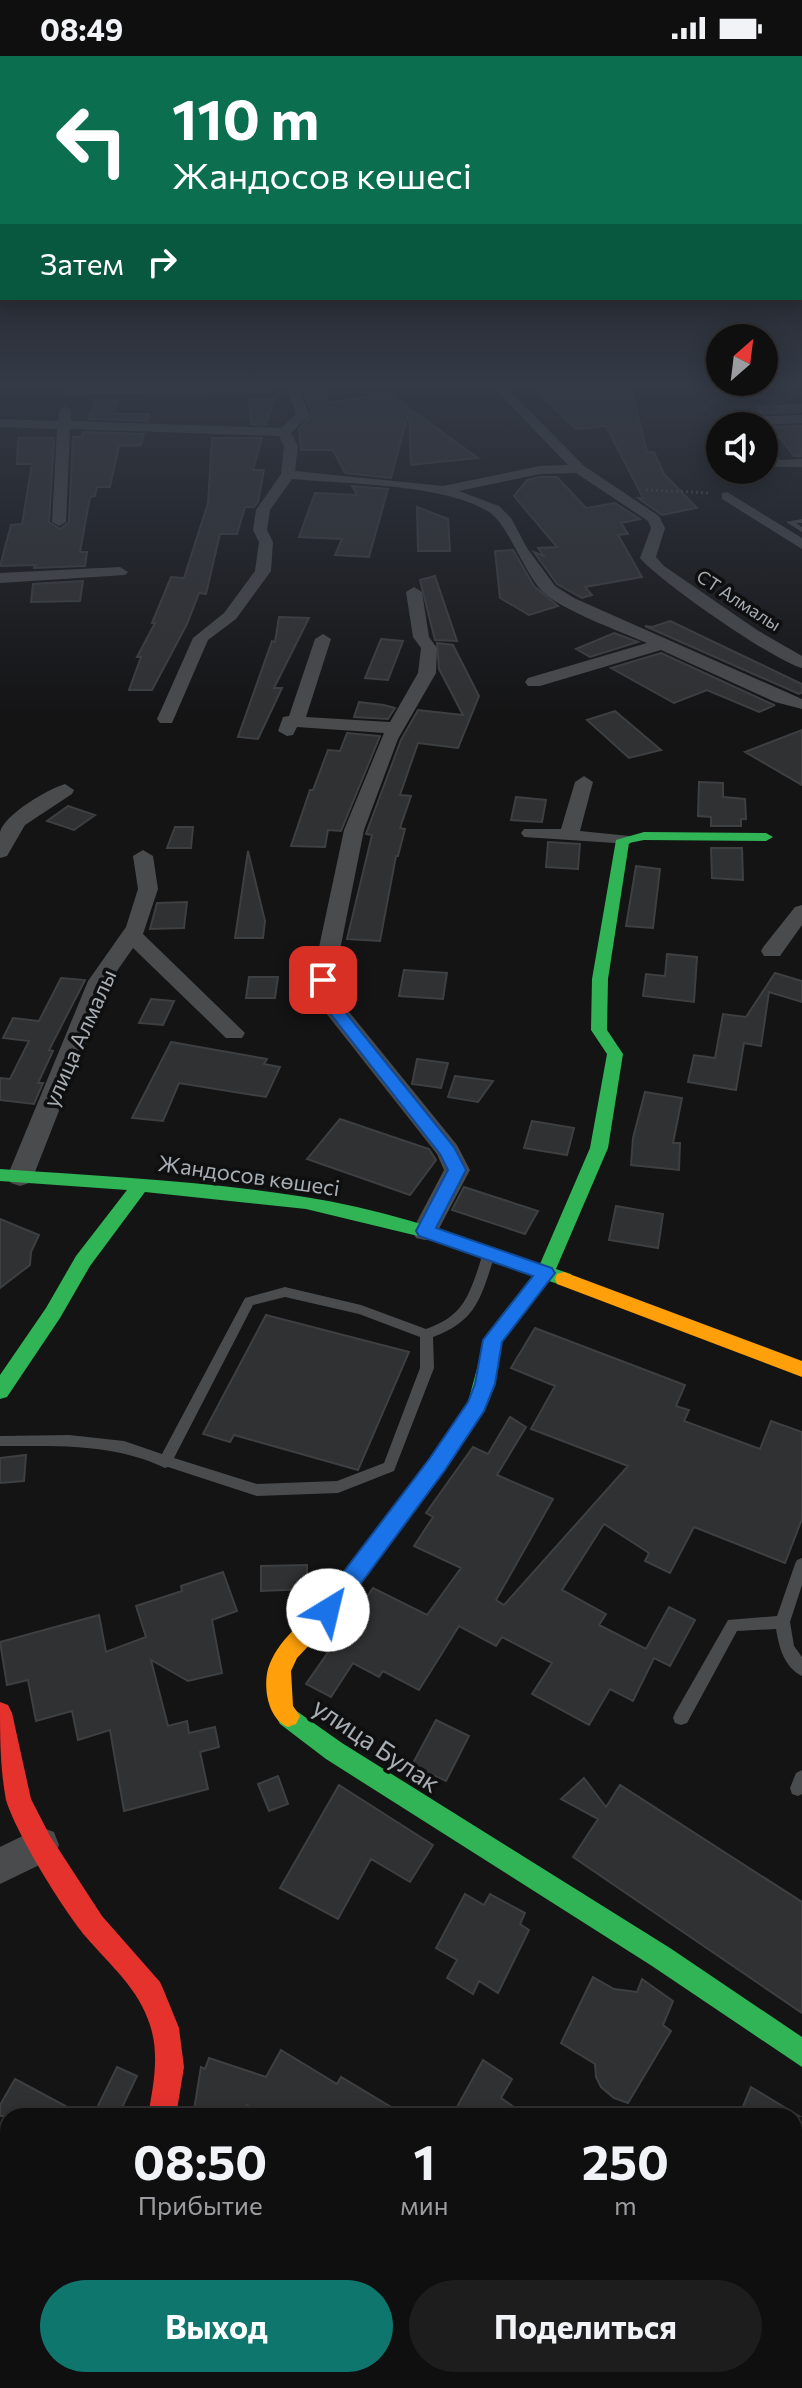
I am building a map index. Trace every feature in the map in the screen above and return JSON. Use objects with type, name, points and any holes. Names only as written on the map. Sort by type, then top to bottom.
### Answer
[{"type":"street","points":[[59,522],[60,496]]},
{"type":"street","points":[[166,719],[201,638],[230,616],[263,571],[266,542],[260,530],[263,510],[273,496]]},
{"type":"street","points":[[459,496],[494,509],[506,521],[520,548],[549,589],[607,621],[781,698],[802,704]]},
{"type":"street","name":"СТ Алмалы","points":[[622,496],[654,519],[658,528],[648,558],[659,569],[751,633],[802,663]]},
{"type":"street","points":[[727,496],[802,545]]},
{"type":"street","points":[[0,578],[120,572]]},
{"type":"street","points":[[414,592],[421,637],[429,648],[427,673],[394,728],[354,830],[323,980],[330,1003],[448,1151],[457,1170],[425,1231]]},
{"type":"street","points":[[323,639],[291,726],[394,728]]},
{"type":"street","points":[[534,682],[662,644]]},
{"type":"street","points":[[569,835],[584,782]]},
{"type":"street","points":[[0,852],[8,828],[31,809],[65,790]]},
{"type":"street","points":[[531,833],[623,840],[644,836],[766,837]]},
{"type":"street","points":[[545,1273],[599,1148],[615,1054],[599,1030],[600,979],[623,840]]},
{"type":"street","name":"улица Алмалы","points":[[10,1176],[99,981],[131,934],[148,889],[143,856]]},
{"type":"street","points":[[772,951],[802,911]]},
{"type":"street","points":[[131,934],[234,1033]]},
{"type":"street","name":"Жандосов көшесі","points":[[10,1176],[140,1185],[306,1203],[425,1231],[490,1251],[802,1369]]},
{"type":"street","points":[[0,1391],[53,1313],[83,1261],[140,1185]]},
{"type":"street","name":"улица Булак","points":[[545,1273],[493,1340],[485,1384],[477,1405],[328,1610],[289,1651],[279,1671],[282,1711],[334,1751],[661,1957],[802,2053]]},
{"type":"street","points":[[0,1713],[19,1801],[41,1845],[93,1925],[151,1991],[165,2028],[170,2067],[163,2108]]},
{"type":"street","points":[[0,1866],[41,1845]]},
{"type":"lane","points":[[802,521],[789,522],[802,530]]},
{"type":"lane","points":[[165,1462],[249,1301],[285,1292],[361,1310],[426,1334],[450,1328],[467,1314],[490,1251]]},
{"type":"lane","points":[[0,1441],[69,1440],[124,1447],[257,1490],[338,1487],[389,1467],[427,1368],[426,1334]]},
{"type":"lane","points":[[802,1564],[782,1622],[787,1649],[802,1669]]},
{"type":"lane","points":[[681,1718],[733,1625],[782,1622]]},
{"type":"building","points":[[27,496],[51,496],[49,522],[60,529],[69,522],[70,496],[95,496],[90,497],[80,552],[87,552],[85,566],[0,566],[11,525],[22,524]]},
{"type":"building","points":[[208,496],[259,496],[254,507],[245,507],[237,534],[220,534],[206,594],[199,593],[187,624],[152,690],[129,690],[141,657],[137,657],[155,623],[152,623],[171,577],[184,578]]},
{"type":"building","points":[[314,496],[386,496],[369,557],[335,555],[342,539],[299,537]]},
{"type":"building","points":[[514,496],[575,496],[586,508],[615,503],[640,519],[621,523],[628,534],[618,535],[642,577],[585,587],[592,595],[582,598],[557,584],[534,552],[544,556],[538,548],[557,547]]},
{"type":"building","points":[[642,496],[685,496],[697,508],[662,515],[638,498],[643,498]]},
{"type":"building","points":[[417,507],[448,519],[450,551],[418,551]]},
{"type":"building","points":[[513,550],[534,586],[558,606],[529,615],[500,598],[495,551]]},
{"type":"building","points":[[435,576],[457,641],[435,640],[420,580]]},
{"type":"building","points":[[83,581],[80,601],[31,602],[33,584]]},
{"type":"building","points":[[279,617],[309,618],[274,688],[282,688],[258,739],[238,737],[272,641],[275,642]]},
{"type":"building","points":[[670,621],[802,684],[802,693],[645,626]]},
{"type":"building","points":[[614,633],[638,642],[590,657],[576,649]]},
{"type":"building","points":[[381,639],[403,641],[388,680],[365,678]]},
{"type":"building","points":[[437,643],[453,645],[479,696],[458,748],[418,743],[400,795],[411,796],[400,828],[405,829],[396,856],[380,941],[347,939],[372,835],[366,834],[401,740],[418,710],[463,715],[439,669]]},
{"type":"building","points":[[661,653],[775,705],[759,712],[707,690],[674,703],[611,668]]},
{"type":"building","points":[[359,702],[395,708],[388,719],[354,717]]},
{"type":"building","points":[[615,711],[661,750],[629,758],[587,720]]},
{"type":"building","points":[[802,730],[802,785],[745,752]]},
{"type":"building","points":[[347,733],[380,736],[341,831],[328,830],[325,847],[291,846],[310,790],[313,790],[328,750],[340,751]]},
{"type":"building","points":[[699,782],[723,783],[723,797],[745,799],[746,819],[741,819],[741,826],[711,826],[711,817],[698,816]]},
{"type":"building","points":[[516,797],[546,800],[542,822],[511,820]]},
{"type":"building","points":[[68,806],[95,815],[74,830],[47,821]]},
{"type":"building","points":[[175,827],[193,827],[191,848],[167,848]]},
{"type":"building","points":[[548,842],[580,844],[578,869],[546,867]]},
{"type":"building","points":[[711,848],[742,848],[743,880],[712,878]]},
{"type":"building","points":[[248,851],[265,921],[263,938],[235,938]]},
{"type":"building","points":[[636,866],[660,869],[653,928],[626,926]]},
{"type":"building","points":[[187,902],[184,928],[150,929],[157,903]]},
{"type":"building","points":[[667,954],[697,957],[694,1002],[643,996],[646,974],[665,976]]},
{"type":"building","points":[[404,970],[447,973],[443,999],[399,996]]},
{"type":"building","points":[[775,973],[802,981],[802,1002],[769,992],[761,1046],[744,1043],[736,1090],[688,1082],[694,1055],[715,1058],[723,1014],[746,1017]]},
{"type":"building","points":[[249,977],[278,977],[275,998],[246,998]]},
{"type":"building","points":[[61,978],[85,980],[49,1050],[53,1051],[38,1083],[43,1083],[34,1104],[0,1100],[0,1078],[10,1079],[29,1041],[3,1038],[13,1018],[39,1021]]},
{"type":"building","points":[[151,999],[174,1001],[163,1025],[139,1023]]},
{"type":"building","points":[[171,1042],[267,1059],[264,1064],[280,1067],[266,1097],[179,1083],[163,1121],[132,1118]]},
{"type":"building","points":[[417,1059],[448,1063],[441,1088],[412,1084]]},
{"type":"building","points":[[455,1076],[493,1081],[478,1102],[448,1097]]},
{"type":"building","points":[[645,1092],[682,1098],[673,1143],[680,1143],[679,1170],[631,1165],[633,1138]]},
{"type":"building","points":[[340,1119],[429,1149],[436,1160],[410,1195],[307,1159]]},
{"type":"building","points":[[532,1121],[574,1128],[567,1155],[524,1148]]},
{"type":"building","points":[[464,1187],[538,1211],[525,1234],[452,1210]]},
{"type":"building","points":[[616,1206],[663,1214],[658,1248],[609,1240]]},
{"type":"building","points":[[0,1219],[39,1235],[31,1252],[30,1265],[0,1288]]},
{"type":"building","points":[[266,1315],[409,1352],[358,1470],[234,1435],[230,1442],[203,1434]]},
{"type":"building","points":[[535,1328],[685,1385],[676,1406],[689,1410],[684,1421],[760,1449],[771,1421],[802,1432],[802,1519],[785,1563],[694,1527],[670,1573],[645,1561],[649,1553],[604,1524],[562,1590],[606,1614],[599,1625],[646,1649],[669,1607],[695,1620],[670,1666],[654,1658],[633,1701],[610,1689],[589,1725],[532,1694],[552,1663],[502,1637],[496,1646],[459,1626],[419,1690],[383,1671],[379,1677],[353,1663],[331,1697],[306,1684],[373,1588],[427,1615],[461,1568],[414,1546],[433,1517],[426,1513],[473,1447],[488,1454],[510,1417],[526,1427],[497,1475],[553,1499],[496,1600],[504,1605],[628,1466],[531,1429],[555,1386],[511,1368]]},
{"type":"building","points":[[26,1455],[24,1481],[0,1483],[0,1458]]},
{"type":"building","points":[[307,1565],[307,1589],[261,1591],[261,1566]]},
{"type":"building","points":[[223,1572],[237,1611],[212,1620],[222,1673],[188,1681],[151,1660],[168,1726],[187,1721],[189,1733],[215,1727],[219,1747],[200,1752],[208,1789],[124,1811],[110,1730],[78,1740],[72,1711],[36,1721],[28,1680],[7,1685],[0,1642],[99,1615],[106,1652],[146,1637],[136,1606],[182,1591],[181,1586]]},
{"type":"building","points":[[436,1720],[469,1736],[446,1781],[412,1765]]},
{"type":"building","points":[[278,1776],[288,1804],[269,1811],[258,1784]]},
{"type":"building","points":[[584,1778],[606,1807],[620,1785],[802,1902],[802,2013],[573,1857],[598,1819],[561,1799]]},
{"type":"building","points":[[339,1785],[433,1845],[410,1882],[371,1859],[338,1919],[280,1888]]},
{"type":"building","points":[[465,1894],[484,1905],[490,1894],[525,1913],[520,1924],[529,1930],[498,1993],[479,1981],[473,1994],[447,1978],[457,1960],[436,1948]]},
{"type":"building","points":[[593,1977],[614,1989],[637,1992],[642,1979],[673,2001],[663,2025],[671,2031],[628,2103],[614,2098],[601,2087],[595,2064],[561,2043]]},
{"type":"building","points":[[281,2050],[337,2084],[341,2077],[393,2108],[252,2108],[247,2105],[246,2108],[194,2108],[201,2067],[205,2069],[209,2058],[266,2077]]},
{"type":"building","points":[[483,2060],[512,2079],[501,2098],[515,2108],[456,2108]]},
{"type":"building","points":[[117,2067],[137,2076],[122,2108],[97,2108]]},
{"type":"building","points":[[15,2079],[69,2108],[0,2108]]},
{"type":"building","points":[[751,2087],[786,2108],[742,2108]]},
{"type":"traffic: fast","points":[[432,1470],[477,1405],[485,1384],[493,1340],[545,1273],[599,1148],[615,1054],[599,1030],[600,979],[623,840],[644,836],[766,837]]},
{"type":"traffic: fast","points":[[0,1175],[140,1185],[306,1203],[425,1231],[564,1279]]},
{"type":"traffic: fast","points":[[0,1391],[53,1313],[83,1261],[140,1185]]},
{"type":"traffic: fast","points":[[288,1716],[334,1751],[661,1957],[802,2053]]},
{"type":"traffic: slow","points":[[564,1279],[802,1369]]},
{"type":"traffic: slow","points":[[288,1716],[282,1711],[279,1671],[289,1651],[328,1610],[432,1470]]},
{"type":"traffic: jam","points":[[0,1713],[19,1801],[41,1845],[93,1925],[151,1991],[165,2028],[170,2067],[163,2108]]},
{"type":"route","points":[[323,980],[330,1003],[448,1151],[457,1170],[425,1231],[490,1251],[545,1273],[493,1340],[485,1384],[477,1405],[328,1610]]}]
